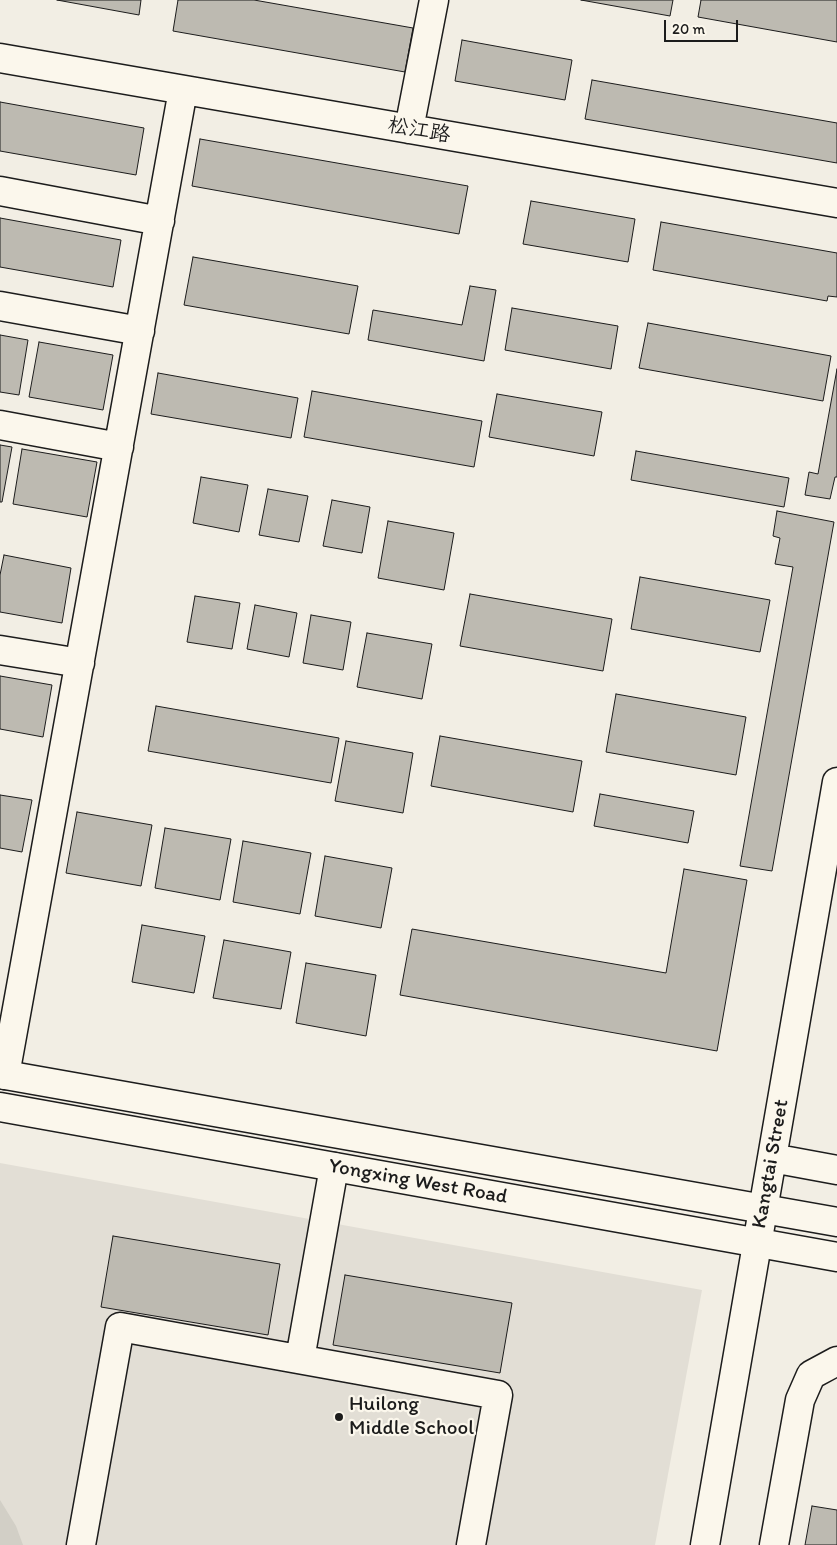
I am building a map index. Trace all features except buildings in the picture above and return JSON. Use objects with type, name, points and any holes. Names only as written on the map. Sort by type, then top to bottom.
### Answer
[{"type":"street","points":[[409,129],[434,0]]},
{"type":"street","name":"松江路","points":[[0,58],[837,204]]},
{"type":"street","points":[[3,1075],[80,664],[183,90]]},
{"type":"street","points":[[0,191],[160,221]]},
{"type":"street","points":[[0,306],[140,331]]},
{"type":"street","points":[[0,425],[119,447]]},
{"type":"street","points":[[0,650],[80,664]]},
{"type":"street","name":"Kangtai Street","points":[[705,1545],[837,782]]},
{"type":"street","name":"Yongxing West Road","points":[[3,1075],[837,1222]]},
{"type":"street","name":"Yongxing West Road","points":[[0,1107],[837,1257]]},
{"type":"street","points":[[772,1158],[837,1170]]},
{"type":"street","points":[[300,1359],[334,1167]]},
{"type":"street","points":[[81,1545],[120,1327],[498,1395],[471,1545]]},
{"type":"street","points":[[774,1545],[800,1400],[811,1375],[837,1361]]},
{"type":"shaded area","name":"Huilong Middle School","points":[[0,1163],[702,1290],[655,1545],[0,1545]]},
{"type":"shaded area","points":[[0,1500],[16,1526],[23,1545],[0,1545]]},
{"type":"place","name":"Huilong Middle School","points":[[339,1417]]}]
